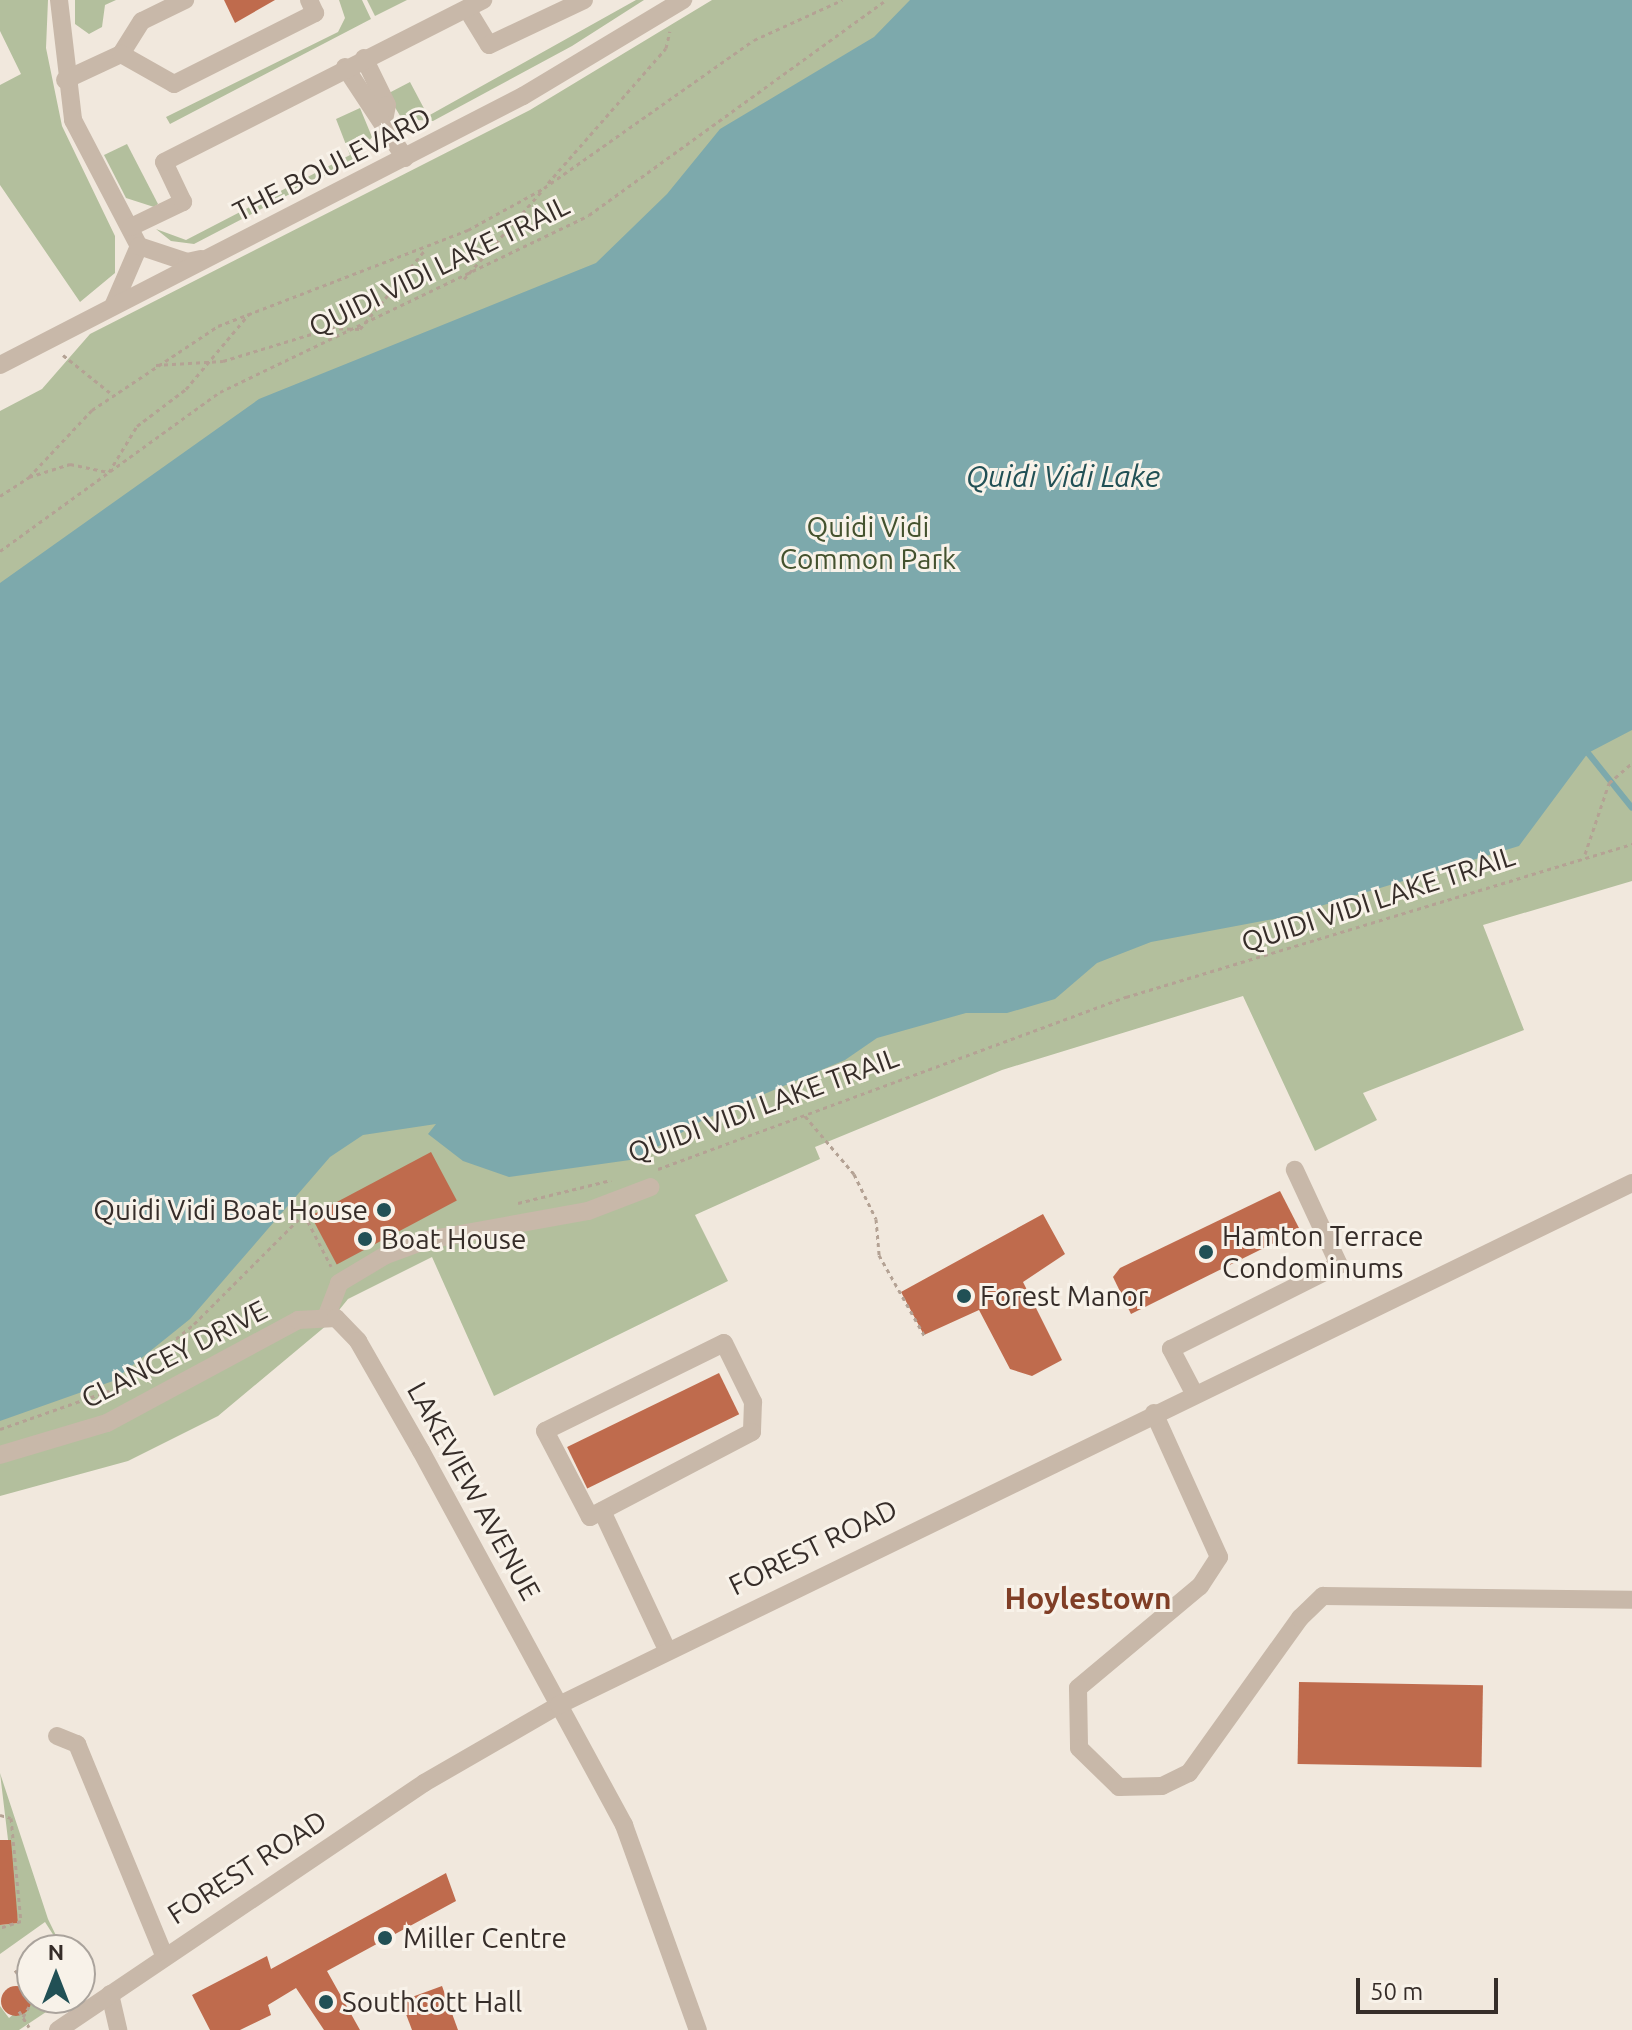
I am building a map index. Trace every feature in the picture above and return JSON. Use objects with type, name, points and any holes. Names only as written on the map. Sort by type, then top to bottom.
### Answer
[{"type":"street","points":[[59,0],[65,80],[88,157],[131,227],[139,246],[112,307]]},
{"type":"street","points":[[65,80],[121,54],[142,21],[185,0]]},
{"type":"street","points":[[121,54],[174,84],[315,13],[309,0]]},
{"type":"street","points":[[131,227],[183,202],[164,162],[345,67],[475,4],[489,45],[584,0]]},
{"type":"street","name":"THE BOULEVARD","points":[[0,365],[586,62],[683,0]]},
{"type":"street","points":[[364,58],[387,105],[384,120]]},
{"type":"street","points":[[345,67],[368,112],[384,120],[405,158]]},
{"type":"street","points":[[139,246],[187,262],[213,256]]},
{"type":"street","points":[[1194,1393],[1171,1349],[1339,1265],[1295,1170]]},
{"type":"street","points":[[327,1315],[339,1283],[386,1255],[442,1237],[588,1211],[652,1179]]},
{"type":"street","name":"FOREST ROAD","points":[[58,2030],[164,1955],[424,1783],[559,1705],[1194,1393],[1632,1183]]},
{"type":"street","name":"CLANCEY DRIVE","points":[[0,1455],[107,1423],[298,1320],[327,1315]]},
{"type":"street","name":"LAKEVIEW AVENUE","points":[[327,1315],[358,1341],[624,1825],[698,2030]]},
{"type":"street","points":[[724,1343],[753,1402],[752,1432],[602,1511],[590,1517],[545,1431],[724,1343]]},
{"type":"street","points":[[1154,1413],[1219,1557],[1200,1586],[1078,1688],[1079,1748],[1119,1787],[1162,1786],[1189,1773],[1300,1618],[1323,1596],[1632,1600]]},
{"type":"street","points":[[602,1511],[667,1650]]},
{"type":"street","points":[[57,1736],[77,1744],[164,1955]]},
{"type":"street","points":[[110,1994],[118,2030]]},
{"type":"path","points":[[0,496],[29,477],[113,395],[152,365],[250,313],[424,251],[544,188],[754,40],[842,0]]},
{"type":"path","name":"QUIDI VIDI LAKE TRAIL","points":[[0,551],[220,392],[461,282],[589,215],[886,0]]},
{"type":"path","points":[[461,282],[666,48],[670,27]]},
{"type":"path","points":[[152,365],[209,361],[331,328],[360,329],[424,251]]},
{"type":"path","points":[[29,477],[70,464],[109,472],[137,426],[186,389],[250,313]]},
{"type":"path","points":[[70,359],[113,395]]},
{"type":"path","points":[[1585,854],[1609,783],[1632,763]]},
{"type":"path","name":"QUIDI VIDI LAKE TRAIL","points":[[652,1179],[804,1115],[1126,997],[1585,854],[1632,844]]},
{"type":"path","points":[[804,1115],[854,1174],[876,1219],[879,1255],[924,1335]]},
{"type":"path","name":"QUIDI VIDI LAKE TRAIL","points":[[507,1206],[624,1177]]},
{"type":"path","points":[[0,1429],[114,1389],[194,1324],[304,1214],[334,1271]]},
{"type":"path","points":[[0,1815],[11,1818],[21,1921],[0,1928]]},
{"type":"path","points":[[21,2014],[29,2027]]},
{"type":"green space","points":[[0,0],[48,0],[46,48],[62,126],[115,236],[115,273],[80,302],[0,185],[0,85],[21,74],[0,31]]},
{"type":"green space","points":[[75,0],[116,0],[105,5],[102,27],[89,34],[75,24]]},
{"type":"green space","points":[[339,0],[362,0],[371,19],[170,124],[166,117],[338,32],[345,18]]},
{"type":"green space","points":[[367,0],[407,0],[375,16]]},
{"type":"green space","points":[[636,0],[644,0],[572,46],[433,121],[402,119],[387,94],[410,82],[428,116]]},
{"type":"green space","name":"Quidi Vidi Lake","points":[[712,0],[1632,0],[1632,881],[1483,925],[1524,1030],[1363,1093],[1377,1120],[1315,1151],[1243,996],[1002,1070],[815,1147],[820,1159],[695,1215],[728,1281],[494,1396],[432,1257],[348,1299],[327,1325],[218,1416],[128,1461],[0,1496],[0,411],[42,389],[90,334],[530,110]]},
{"type":"green space","points":[[360,108],[372,137],[355,160],[194,244],[171,241],[156,229],[186,240],[350,155],[336,119]]},
{"type":"green space","points":[[127,144],[158,204],[154,207],[126,198],[104,155]]},
{"type":"green space","points":[[0,1773],[55,1934],[45,1922],[28,1934],[16,1934],[16,1943],[0,1954],[0,1925],[18,1923]]},
{"type":"green space","points":[[0,2006],[9,2018],[16,2012],[43,2014],[19,2030],[0,2030]]},
{"type":"water","name":"Quidi Vidi Lake","points":[[910,0],[1632,0],[1632,730],[1588,753],[1519,846],[1284,917],[1151,942],[1097,963],[1055,999],[1007,1013],[966,1013],[877,1038],[845,1060],[703,1120],[637,1159],[509,1177],[463,1161],[428,1134],[436,1124],[363,1135],[330,1157],[190,1319],[113,1381],[0,1421],[0,583],[259,399],[596,263],[667,194],[720,129],[874,37]]},
{"type":"building","points":[[224,0],[275,0],[235,23]]},
{"type":"building","name":"Quidi Vidi Boat House","points":[[431,1152],[457,1201],[337,1264],[311,1216]]},
{"type":"building","name":"Hamton Terrace Condominums","points":[[1280,1191],[1300,1230],[1131,1314],[1113,1277],[1120,1268]]},
{"type":"building","name":"Forest Manor","points":[[1043,1214],[1065,1254],[1023,1282],[1062,1360],[1032,1376],[1010,1369],[979,1310],[924,1335],[901,1292]]},
{"type":"building","points":[[719,1373],[739,1414],[587,1488],[567,1447]]},
{"type":"building","points":[[1299,1682],[1483,1685],[1482,1767],[1298,1764]]},
{"type":"building","points":[[0,1840],[11,1840],[18,1923],[0,1925]]},
{"type":"building","points":[[446,1873],[456,1901],[327,1971],[360,2030],[324,2030],[296,1988],[268,2005],[271,2015],[240,2030],[210,2030],[192,1995],[267,1956],[271,1969]]},
{"type":"building","points":[[16,1986],[16,2014],[22,2015],[10,2015],[2,2007],[2,1995],[10,1987]]},
{"type":"building","name":"Southcott Hall","points":[[442,1986],[458,2030],[412,2030],[401,2001]]},
{"type":"waterway","points":[[1588,753],[1632,808]]},
{"type":"place","name":"Quidi Vidi Boat House","points":[[384,1210]]},
{"type":"place","name":"Boat House","points":[[365,1239]]},
{"type":"place","name":"Hamton Terrace Condominums","points":[[1206,1252]]},
{"type":"place","name":"Forest Manor","points":[[964,1296]]},
{"type":"place","name":"Miller Centre","points":[[385,1938]]},
{"type":"place","name":"Southcott Hall","points":[[326,2002]]},
{"type":"district","name":"Hoylestown","points":[[1088,1598]]},
{"type":"park label","name":"Quidi Vidi Common Park","points":[[868,543]]}]
